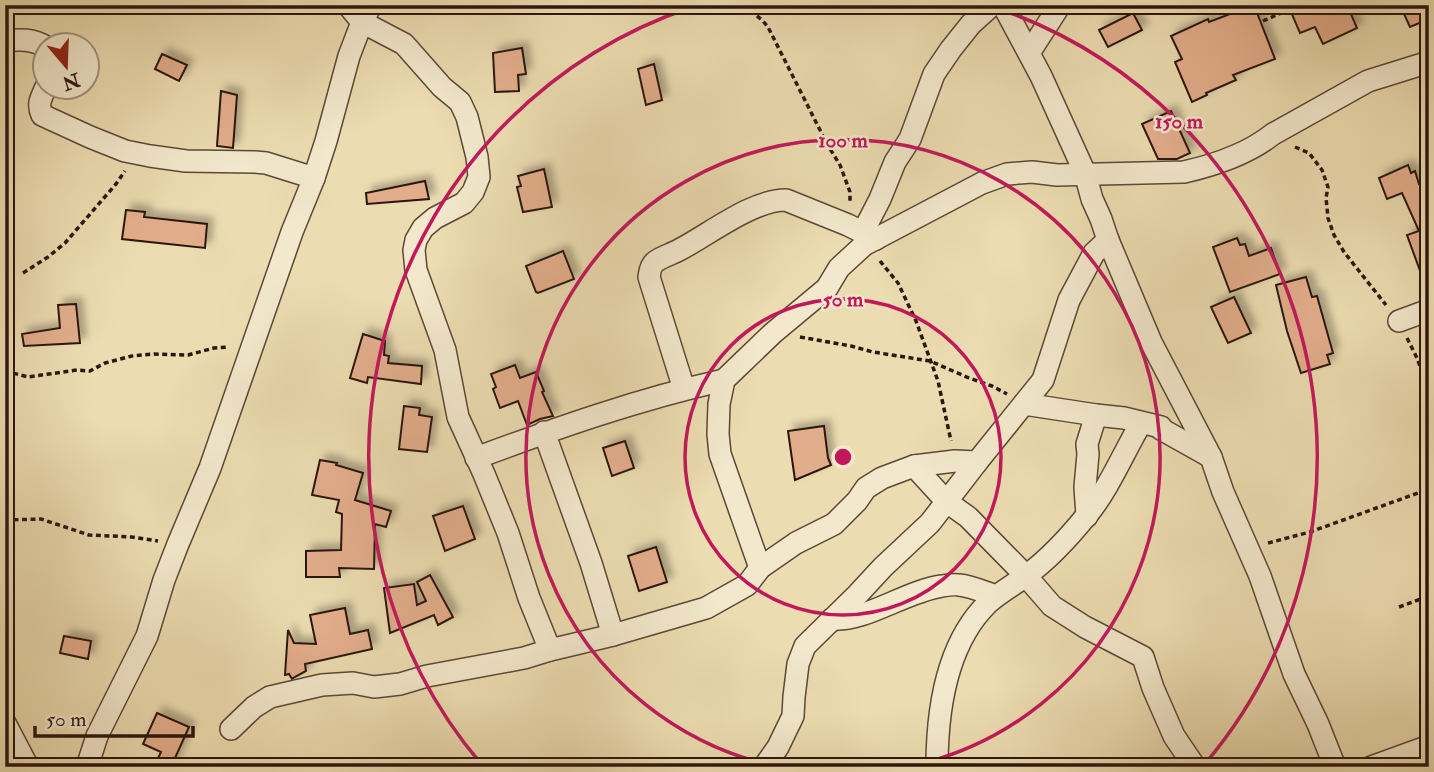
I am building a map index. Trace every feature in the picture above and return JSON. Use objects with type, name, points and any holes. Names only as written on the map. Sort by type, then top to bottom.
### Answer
[{"type":"street","points":[[348,5],[366,14],[404,44],[463,107],[474,143],[479,177],[473,192],[464,203],[435,218],[423,228],[414,250],[416,270],[445,350],[458,417],[508,533],[529,598],[550,650]]},
{"type":"street","points":[[477,458],[544,432],[684,389],[723,380],[827,288],[862,235],[895,162],[910,139],[934,75],[971,24],[992,5]]},
{"type":"street","points":[[1003,5],[1029,53],[1085,173],[1108,240],[1151,342],[1211,457],[1223,492],[1260,576],[1294,674],[1335,767]]},
{"type":"street","points":[[1029,53],[1060,5]]},
{"type":"street","points":[[87,767],[97,736],[147,636],[177,544],[210,468],[292,232],[314,178],[349,56],[366,14]]},
{"type":"street","points":[[5,41],[32,41]]},
{"type":"street","points":[[684,389],[649,277],[650,270],[654,263],[737,217],[775,200],[786,200],[862,235],[1007,174],[1184,172],[1228,158],[1261,143],[1368,81],[1429,62]]},
{"type":"street","points":[[40,102],[41,115],[125,151],[186,161],[266,163],[314,178]]},
{"type":"street","points":[[764,767],[782,741],[793,716],[798,664],[805,646],[930,523],[1043,380],[1069,300],[1094,253],[1108,240]]},
{"type":"street","points":[[1399,321],[1429,310]]},
{"type":"street","points":[[723,380],[719,404],[720,454],[760,568]]},
{"type":"street","points":[[1024,404],[1124,418],[1161,427],[1211,457]]},
{"type":"street","points":[[1087,516],[1087,444],[1096,415]]},
{"type":"street","points":[[937,767],[938,724],[943,696],[953,660],[970,624],[996,596],[1026,576],[1087,516],[1110,480],[1140,423]]},
{"type":"street","points":[[544,432],[591,563],[613,635]]},
{"type":"street","points":[[231,729],[270,697],[322,685],[353,683],[374,687],[400,684],[524,658],[706,608],[747,585],[760,568],[796,543],[834,524],[866,488],[882,478],[914,466],[955,461],[977,462]]},
{"type":"street","points":[[914,466],[947,502],[968,517],[1026,576],[1052,607],[1143,657],[1174,736],[1195,767]]},
{"type":"street","points":[[832,619],[856,617],[932,587],[957,584],[996,596]]},
{"type":"street","points":[[5,723],[28,767]]},
{"type":"street","points":[[1371,767],[1429,746]]},
{"type":"path","points":[[744,5],[768,27],[840,165],[862,235],[898,283],[916,321],[938,381],[955,461]]},
{"type":"path","points":[[1263,20],[1299,5]]},
{"type":"path","points":[[1273,134],[1310,153],[1322,170],[1328,187],[1328,218],[1334,235],[1344,252],[1399,321],[1418,358],[1429,420]]},
{"type":"path","points":[[23,274],[65,243],[116,184],[125,170],[125,151]]},
{"type":"path","points":[[773,333],[930,360],[992,386],[1024,404]]},
{"type":"path","points":[[5,371],[28,377],[77,370],[90,371],[105,363],[132,356],[188,355],[228,347],[239,350],[249,360]]},
{"type":"path","points":[[1248,548],[1310,533],[1429,489]]},
{"type":"path","points":[[5,520],[41,519],[89,535],[132,537],[177,544]]},
{"type":"path","points":[[1399,607],[1429,596]]},
{"type":"building","points":[[1254,5],[1275,59],[1233,75],[1236,80],[1192,102],[1175,62],[1182,59],[1171,36],[1208,19],[1209,22]]},
{"type":"building","points":[[1288,5],[1347,5],[1357,28],[1323,44],[1315,27],[1300,33]]},
{"type":"building","points":[[1400,5],[1429,5],[1429,19],[1410,27]]},
{"type":"building","points":[[1133,13],[1142,30],[1108,47],[1099,30]]},
{"type":"building","points":[[522,48],[526,74],[518,75],[519,91],[495,92],[493,53]]},
{"type":"building","points":[[162,54],[187,65],[179,81],[155,69]]},
{"type":"building","points":[[654,64],[662,100],[646,105],[638,69]]},
{"type":"building","points":[[221,91],[237,95],[233,148],[217,146]]},
{"type":"building","points":[[1171,111],[1190,153],[1177,159],[1158,159],[1142,124]]},
{"type":"building","points":[[1408,165],[1411,173],[1415,171],[1419,184],[1429,180],[1429,290],[1407,235],[1419,231],[1402,193],[1387,199],[1379,178]]},
{"type":"building","points":[[544,169],[552,207],[523,212],[517,187],[521,186],[518,176]]},
{"type":"building","points":[[425,181],[429,199],[367,204],[366,193]]},
{"type":"building","points":[[126,210],[145,212],[144,217],[207,224],[205,248],[122,239]]},
{"type":"building","points":[[1237,238],[1240,245],[1245,244],[1249,256],[1271,248],[1280,274],[1230,292],[1213,247]]},
{"type":"building","points":[[563,251],[574,279],[536,292],[526,266]]},
{"type":"building","points":[[1306,277],[1312,297],[1317,296],[1333,353],[1327,355],[1330,364],[1301,373],[1276,285]]},
{"type":"building","points":[[1234,297],[1251,333],[1228,343],[1211,307]]},
{"type":"building","points":[[76,304],[80,343],[24,346],[22,334],[60,328],[58,305]]},
{"type":"building","points":[[363,334],[385,341],[384,355],[389,356],[388,363],[422,366],[421,384],[368,377],[367,383],[350,378]]},
{"type":"building","points":[[515,365],[520,378],[536,372],[553,416],[527,425],[518,401],[500,408],[491,374]]},
{"type":"building","points":[[404,406],[420,408],[419,415],[432,417],[427,452],[399,449]]},
{"type":"building","points":[[824,426],[831,465],[795,480],[788,431]]},
{"type":"building","points":[[625,441],[634,468],[612,476],[603,448]]},
{"type":"building","points":[[320,460],[363,473],[355,500],[391,511],[386,527],[375,524],[374,569],[339,568],[340,577],[306,577],[306,551],[341,550],[342,514],[336,512],[339,500],[312,495]]},
{"type":"building","points":[[463,506],[475,539],[445,551],[433,516]]},
{"type":"building","points":[[656,547],[667,582],[639,591],[628,556]]},
{"type":"building","points":[[430,575],[453,617],[438,625],[434,615],[390,633],[384,588],[414,584],[417,605],[426,601],[417,582]]},
{"type":"building","points":[[345,608],[350,634],[368,630],[372,649],[305,664],[306,671],[292,679],[289,674],[285,675],[288,630],[294,643],[316,644],[310,615]]},
{"type":"building","points":[[64,636],[91,641],[88,659],[60,653]]},
{"type":"building","points":[[157,713],[189,727],[171,767],[154,767],[161,752],[143,744]]}]
